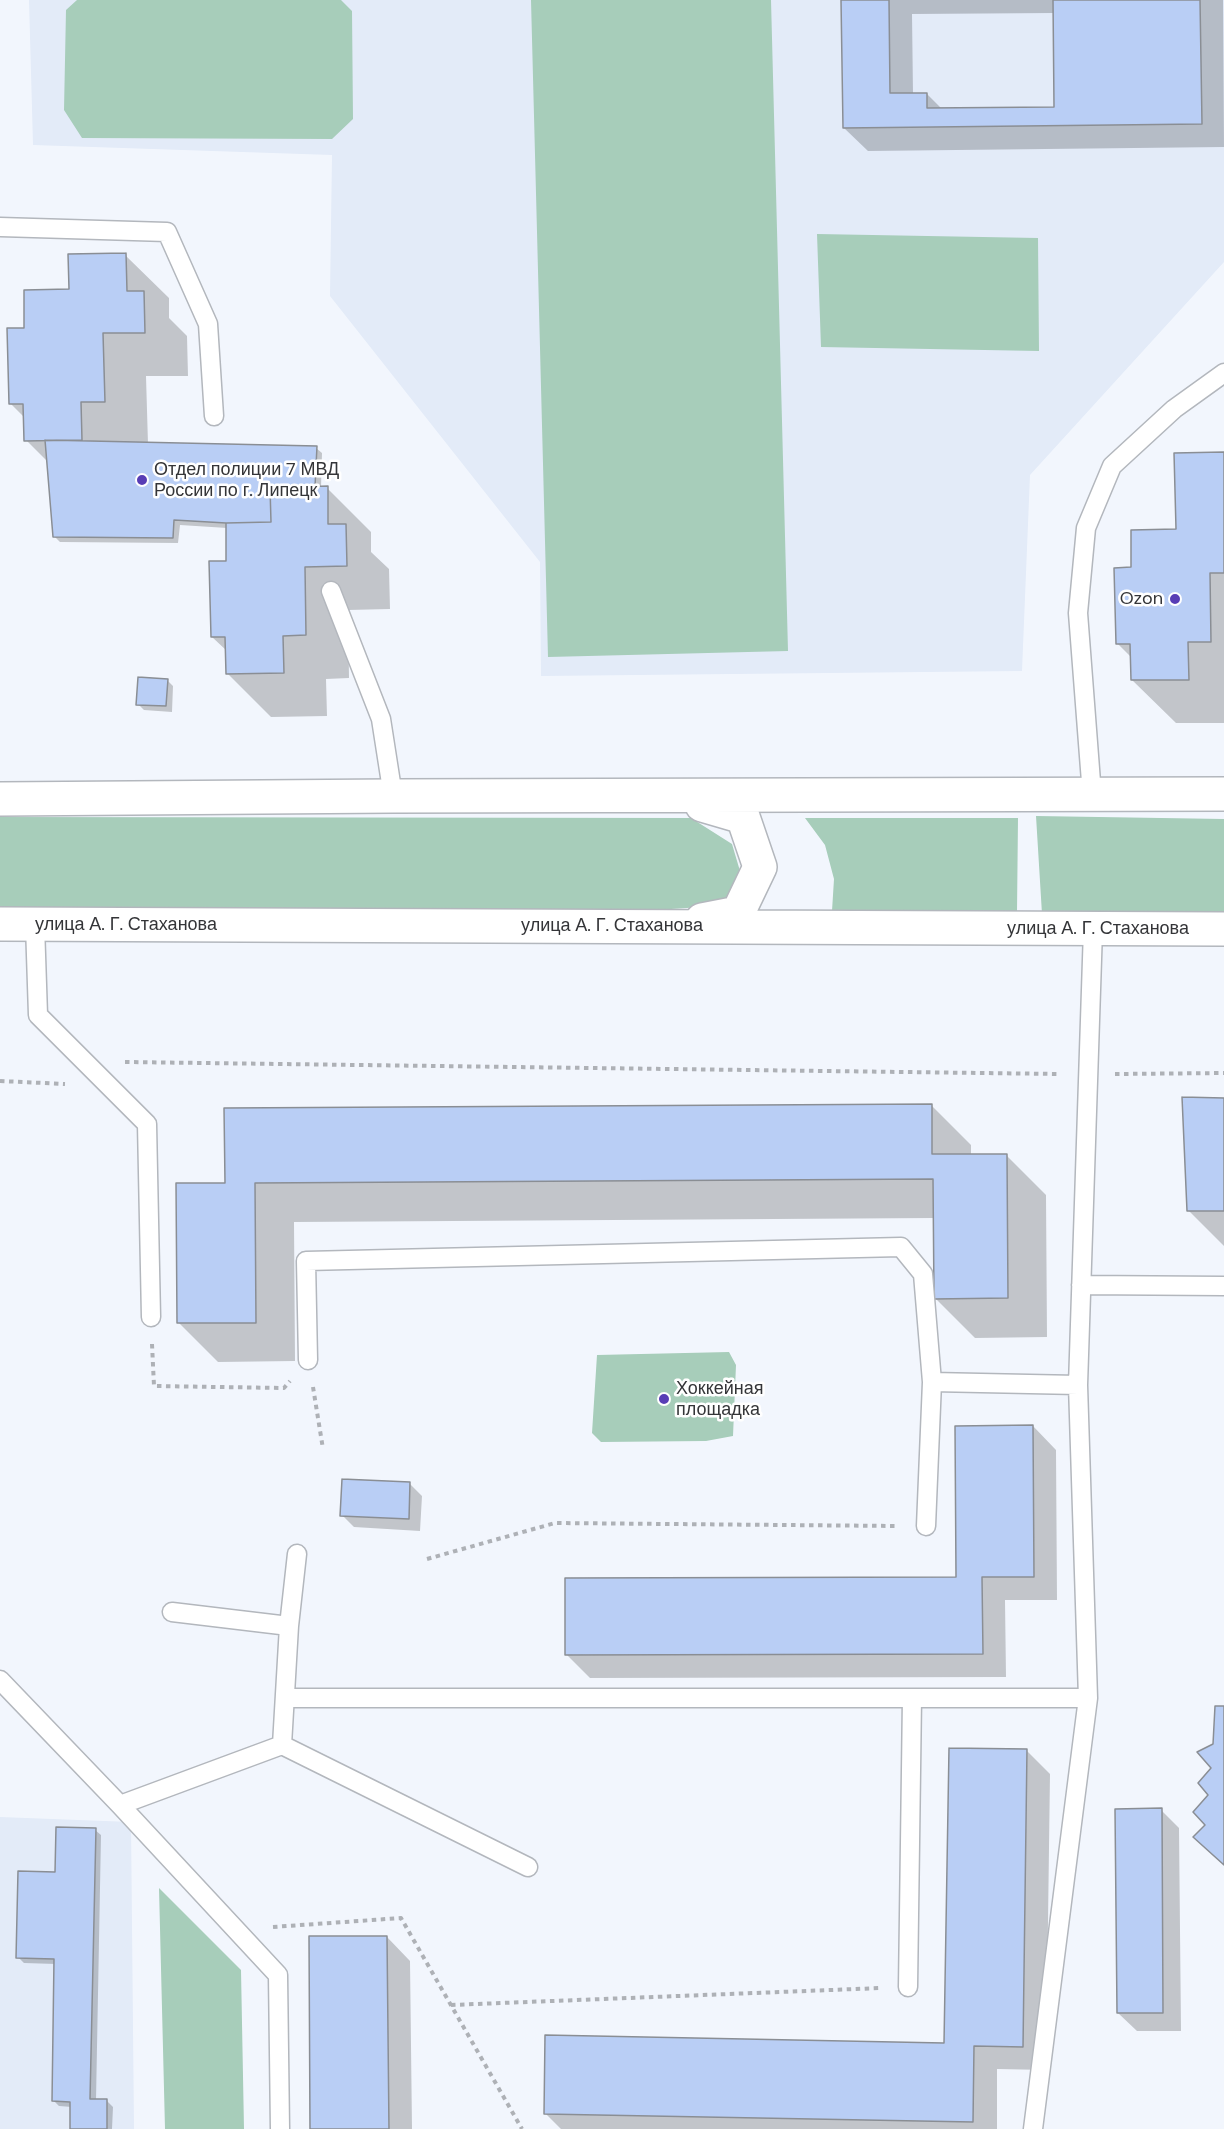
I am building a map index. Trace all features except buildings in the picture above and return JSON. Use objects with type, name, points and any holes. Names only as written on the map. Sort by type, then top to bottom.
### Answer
[{"type":"main road","points":[[0,799],[1224,794]]},
{"type":"main road","points":[[671,927],[738,913],[760,867],[743,817],[676,796]]},
{"type":"main road","name":"улица А. Г. Стаханова","points":[[0,924],[1224,929]]},
{"type":"lane","points":[[0,226],[167,232],[208,324],[214,416]]},
{"type":"lane","points":[[1092,795],[1078,614],[1086,528],[1112,466],[1174,409],[1224,373]]},
{"type":"lane","points":[[331,591],[381,719],[393,796]]},
{"type":"lane","points":[[35,925],[38,1015],[147,1124],[151,1317]]},
{"type":"lane","points":[[1033,2129],[1088,1698],[1078,1385],[1093,929]]},
{"type":"lane","points":[[308,1360],[306,1261],[901,1247],[923,1274],[932,1382],[926,1526]]},
{"type":"lane","points":[[1081,1285],[1224,1286]]},
{"type":"lane","points":[[932,1382],[1078,1385]]},
{"type":"lane","points":[[282,1745],[289,1626],[297,1554]]},
{"type":"lane","points":[[172,1612],[289,1626]]},
{"type":"lane","points":[[0,1680],[120,1804],[278,1975],[279,2129]]},
{"type":"lane","points":[[285,1698],[1088,1698]]},
{"type":"lane","points":[[908,1987],[912,1698]]},
{"type":"lane","points":[[120,1804],[282,1745],[528,1867]]},
{"type":"path","points":[[0,1081],[70,1084],[83,1061],[1087,1074],[1224,1073]]},
{"type":"path","points":[[151,1317],[154,1386],[284,1388],[308,1360]]},
{"type":"path","points":[[308,1360],[323,1449]]},
{"type":"path","points":[[427,1559],[555,1523],[926,1526]]},
{"type":"path","points":[[236,1929],[400,1918],[522,2129]]},
{"type":"path","points":[[451,2005],[908,1987]]},
{"type":"shaded area","points":[[29,0],[1224,0],[1224,262],[1030,475],[1022,671],[541,676],[540,562],[330,296],[332,155],[33,145]]},
{"type":"shaded area","points":[[0,1817],[131,1822],[134,2129],[0,2129]]},
{"type":"green space","points":[[77,0],[341,0],[352,11],[353,119],[332,139],[82,138],[64,110],[66,10]]},
{"type":"green space","points":[[531,0],[771,0],[788,651],[548,657]]},
{"type":"green space","points":[[817,234],[1038,238],[1039,351],[821,347]]},
{"type":"green space","points":[[1036,816],[1224,819],[1224,914],[1042,914]]},
{"type":"green space","points":[[0,817],[691,818],[732,844],[740,871],[729,898],[702,907],[656,910],[0,907]]},
{"type":"green space","points":[[805,818],[1018,818],[1017,912],[832,911],[834,879],[825,845]]},
{"type":"green space","name":"Хоккейная площадка","points":[[729,1352],[736,1365],[733,1436],[706,1441],[601,1442],[592,1433],[597,1355]]},
{"type":"green space","points":[[159,1888],[241,1970],[244,2129],[165,2129]]},
{"type":"place","name":"Отдел полиции 7 МВД России по г. Липецк","points":[[142,480]]},
{"type":"place","name":"Ozon","points":[[1175,599]]},
{"type":"place","name":"Хоккейная площадка","points":[[664,1399]]}]
